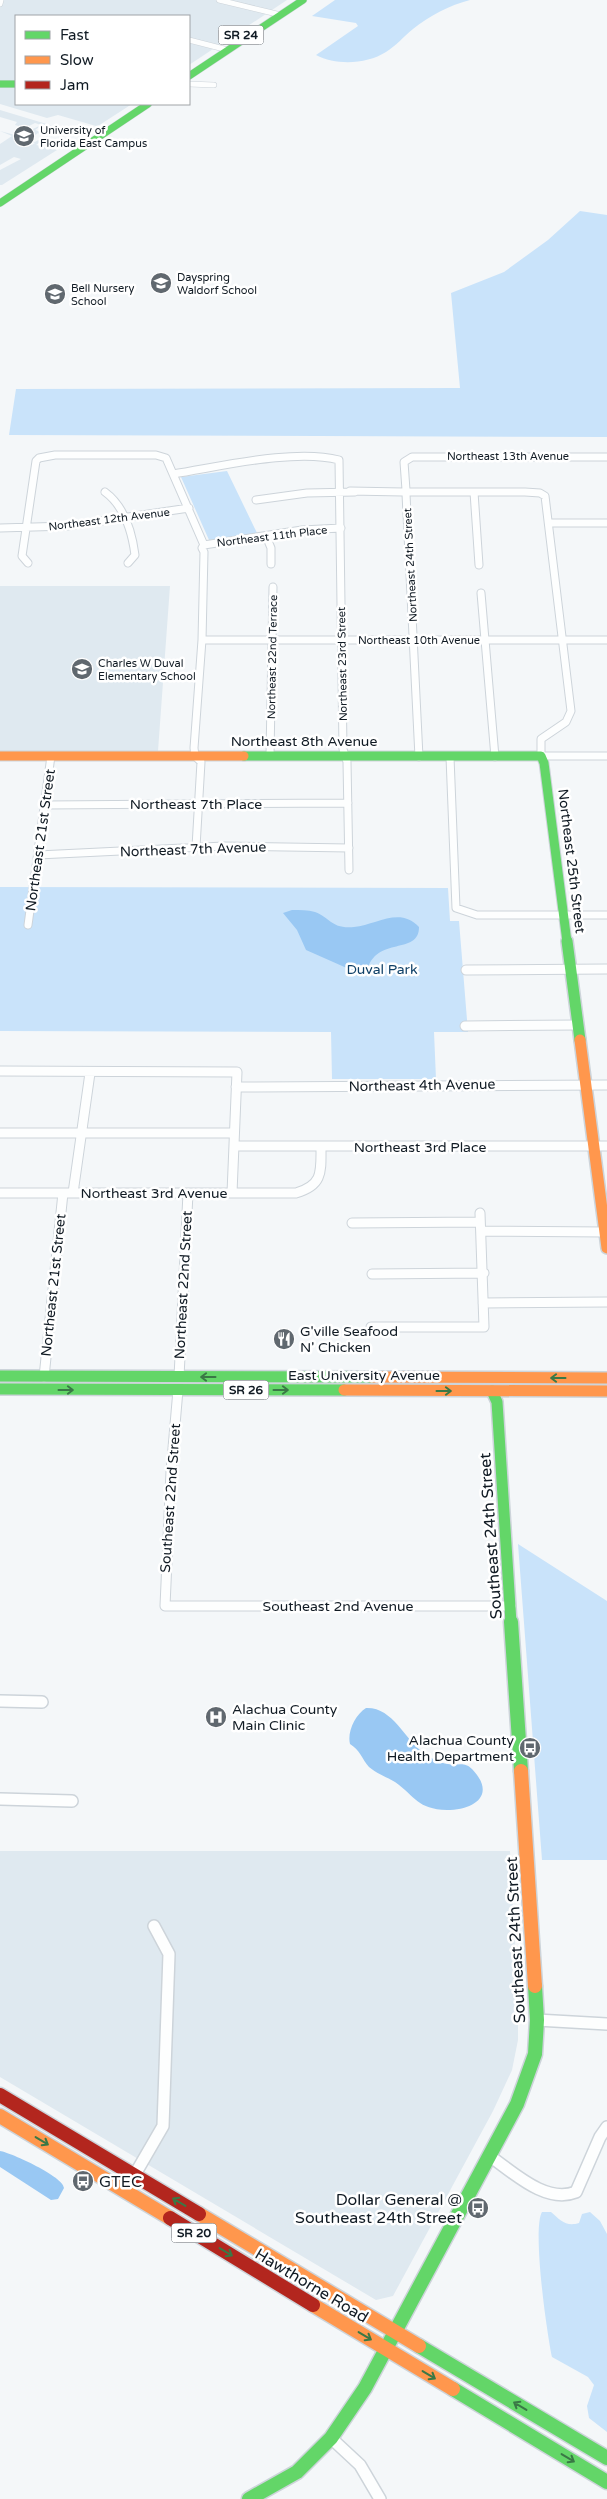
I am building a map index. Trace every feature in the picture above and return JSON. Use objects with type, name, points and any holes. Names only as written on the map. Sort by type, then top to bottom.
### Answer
[{"type":"main road","name":"SR 24","points":[[190,75],[294,0]]},
{"type":"main road","name":"SR 24","points":[[277,14],[303,0]]},
{"type":"main road","name":"SR 24","points":[[190,69],[225,49]]},
{"type":"main road","points":[[0,84],[15,84]]},
{"type":"main road","points":[[0,203],[125,116],[138,105]]},
{"type":"main road","points":[[0,197],[125,116],[146,105]]},
{"type":"main road","name":"Northeast 8th Avenue","points":[[0,756],[541,756]]},
{"type":"main road","name":"Northeast 25th Street","points":[[541,756],[544,763],[607,1248]]},
{"type":"main road","name":"East University Avenue","points":[[0,1376],[607,1378]]},
{"type":"main road","points":[[44,1377],[44,1390]]},
{"type":"main road","points":[[178,1377],[178,1390]]},
{"type":"main road","points":[[360,1390],[361,1377]]},
{"type":"main road","name":"Southeast 24th Street","points":[[249,2499],[297,2472],[332,2438],[365,2388],[491,2157],[528,2079],[535,2054],[538,2020],[497,1402],[485,1378]]},
{"type":"main road","name":"East University Avenue","points":[[0,1389],[607,1391]]},
{"type":"main road","name":"Hawthorne Road","points":[[0,2095],[607,2458]]},
{"type":"main road","name":"Hawthorne Road","points":[[0,2116],[607,2482]]},
{"type":"street","points":[[0,4],[1,0]]},
{"type":"street","points":[[219,0],[277,14]]},
{"type":"street","points":[[190,40],[225,49]]},
{"type":"street","points":[[190,84],[214,85]]},
{"type":"street","points":[[28,563],[22,556],[36,461],[39,458],[55,455],[162,456],[166,458],[189,508],[204,548],[202,640],[194,748],[195,756],[201,762],[196,847]]},
{"type":"street","name":"Northeast 13th Avenue","points":[[409,459],[435,457],[607,457]]},
{"type":"street","points":[[173,474],[242,461],[336,458]]},
{"type":"street","name":"Northeast 23rd Street","points":[[336,458],[339,464],[340,490],[342,640],[349,870]]},
{"type":"street","name":"Northeast 24th Street","points":[[409,459],[404,462],[419,757]]},
{"type":"street","points":[[256,500],[340,490],[355,492],[525,492],[542,494]]},
{"type":"street","points":[[105,492],[114,497],[134,546],[135,555],[128,563]]},
{"type":"street","points":[[474,492],[479,565]]},
{"type":"street","name":"Northeast 25th Street","points":[[541,756],[541,739],[566,722],[571,711],[550,523],[546,502],[542,494]]},
{"type":"street","name":"Northeast 12th Avenue","points":[[0,528],[68,526],[189,508]]},
{"type":"street","points":[[550,523],[607,523]]},
{"type":"street","name":"Northeast 11th Place","points":[[204,548],[310,529],[341,528]]},
{"type":"street","points":[[266,536],[271,548],[271,564]]},
{"type":"street","name":"Northeast 22nd Terrace","points":[[270,756],[273,587]]},
{"type":"street","points":[[481,593],[495,757]]},
{"type":"street","name":"Northeast 10th Avenue","points":[[202,640],[607,640]]},
{"type":"street","name":"Northeast 21st Street","points":[[28,925],[51,756]]},
{"type":"street","name":"Northeast 8th Avenue","points":[[541,756],[607,756]]},
{"type":"street","points":[[450,757],[456,908],[464,913],[477,916],[607,915]]},
{"type":"street","name":"Northeast 7th Place","points":[[45,805],[348,804]]},
{"type":"street","name":"Northeast 7th Avenue","points":[[38,855],[196,847],[349,848]]},
{"type":"street","points":[[466,970],[607,969]]},
{"type":"street","points":[[465,1026],[578,1025]]},
{"type":"street","points":[[0,1071],[90,1073],[237,1072],[232,1193]]},
{"type":"street","points":[[73,1193],[90,1073]]},
{"type":"street","name":"Northeast 4th Avenue","points":[[236,1087],[607,1085]]},
{"type":"street","points":[[0,1133],[234,1133]]},
{"type":"street","name":"Northeast 3rd Place","points":[[234,1146],[607,1146]]},
{"type":"street","name":"Northeast 3rd Avenue","points":[[0,1192],[296,1192],[314,1187],[320,1178],[321,1147]]},
{"type":"street","name":"Northeast 21st Street","points":[[44,1377],[63,1193]]},
{"type":"street","name":"Northeast 22nd Street","points":[[178,1377],[188,1193]]},
{"type":"street","points":[[371,1327],[484,1327],[484,1273],[480,1222]]},
{"type":"street","points":[[352,1223],[480,1222],[605,1232]]},
{"type":"street","points":[[372,1274],[484,1273]]},
{"type":"street","points":[[483,1302],[607,1302]]},
{"type":"street","name":"Southeast 22nd Street","points":[[165,1606],[171,1471],[178,1390]]},
{"type":"street","name":"Southeast 2nd Avenue","points":[[165,1606],[511,1606]]},
{"type":"street","points":[[0,1701],[42,1702]]},
{"type":"street","points":[[0,1799],[72,1801]]},
{"type":"street","points":[[125,2191],[158,2138],[163,2126],[169,1954],[154,1926]]},
{"type":"street","points":[[538,2020],[607,2024]]},
{"type":"street","points":[[491,2157],[551,2195],[569,2197],[576,2192],[600,2137],[607,2127]]},
{"type":"street","points":[[332,2438],[355,2456],[371,2478],[380,2499]]},
{"type":"shaded area","points":[[0,0],[287,0],[190,64],[190,15],[15,15],[15,81],[0,81]]},
{"type":"shaded area","name":"University of Florida East Campus","points":[[0,87],[15,87],[15,105],[130,105],[84,135],[42,125],[35,130],[50,135],[47,137],[38,133],[34,136],[29,135],[16,144],[21,146],[26,144],[32,145],[42,138],[44,139],[36,145],[57,150],[0,185],[0,170],[21,159],[14,157],[0,165],[0,144],[12,136],[0,131],[19,136],[41,125],[35,123],[25,128],[15,125],[17,122],[0,117],[0,110],[80,134],[86,133],[96,126],[58,115],[47,118],[0,104]]},
{"type":"shaded area","name":"Charles W Duval Elementary School","points":[[0,586],[170,586],[158,751],[0,751]]},
{"type":"shaded area","points":[[0,1851],[510,1851],[518,2002],[518,2040],[512,2070],[493,2111],[393,2296],[376,2300],[0,2077]]},
{"type":"green space","points":[[335,0],[470,0],[433,15],[419,24],[390,50],[378,56],[361,61],[342,62],[324,59],[316,55],[358,26],[356,23],[312,16]]},
{"type":"green space","points":[[580,211],[607,215],[607,437],[9,435],[16,389],[460,388],[451,293],[504,272],[548,240]]},
{"type":"green space","points":[[227,471],[257,533],[209,540],[181,477]]},
{"type":"green space","name":"Duval Park","points":[[0,887],[448,888],[450,921],[459,921],[468,1032],[434,1032],[436,1079],[332,1079],[331,1032],[0,1031]]},
{"type":"green space","points":[[518,1544],[607,1601],[607,1860],[542,1860]]},
{"type":"green space","points":[[542,2212],[551,2212],[564,2222],[574,2224],[579,2223],[582,2214],[590,2212],[600,2221],[607,2234],[607,2432],[589,2418],[587,2406],[594,2385],[588,2377],[552,2357],[539,2259],[539,2222]]},
{"type":"water","points":[[292,910],[315,912],[336,925],[346,927],[362,926],[396,917],[412,921],[419,927],[417,936],[412,941],[379,953],[372,960],[367,971],[358,973],[306,950],[297,930],[283,913]]},
{"type":"water","points":[[366,1708],[375,1709],[391,1718],[417,1747],[432,1758],[445,1763],[464,1764],[472,1769],[482,1786],[482,1793],[479,1799],[473,1804],[457,1809],[447,1810],[429,1807],[423,1805],[395,1782],[375,1772],[350,1744],[349,1739],[353,1724],[358,1715]]},
{"type":"water","points":[[0,2151],[26,2161],[56,2178],[62,2183],[64,2188],[58,2199],[51,2200],[0,2167]]},
{"type":"traffic: fast","points":[[190,75],[303,0]]},
{"type":"traffic: fast","points":[[0,84],[15,84]]},
{"type":"traffic: fast","points":[[0,203],[147,105]]},
{"type":"traffic: fast","points":[[244,756],[541,756],[544,763],[580,1040]]},
{"type":"traffic: fast","points":[[0,1376],[371,1377]]},
{"type":"traffic: fast","points":[[0,1389],[344,1390]]},
{"type":"traffic: fast","points":[[492,1391],[497,1402],[521,1771]]},
{"type":"traffic: fast","points":[[249,2499],[297,2472],[331,2438],[365,2388],[517,2104],[535,2054],[537,2020],[535,1986]]},
{"type":"traffic: fast","points":[[419,2346],[607,2458]]},
{"type":"traffic: fast","points":[[453,2389],[607,2482]]},
{"type":"traffic: slow","points":[[0,756],[244,756]]},
{"type":"traffic: slow","points":[[580,1040],[607,1248]]},
{"type":"traffic: slow","points":[[371,1377],[607,1378]]},
{"type":"traffic: slow","points":[[344,1390],[607,1391]]},
{"type":"traffic: slow","points":[[521,1771],[535,1986]]},
{"type":"traffic: slow","points":[[0,2116],[170,2218]]},
{"type":"traffic: slow","points":[[199,2214],[419,2346]]},
{"type":"traffic: slow","points":[[313,2305],[453,2389]]},
{"type":"traffic: jam","points":[[0,2095],[199,2214]]},
{"type":"traffic: jam","points":[[170,2218],[313,2305]]},
{"type":"place","name":"University of Florida East Campus","points":[[24,136]]},
{"type":"place","name":"Dayspring Waldorf School","points":[[161,283]]},
{"type":"place","name":"Bell Nursery School","points":[[55,294]]},
{"type":"place","name":"Charles W Duval Elementary School","points":[[82,669]]},
{"type":"place","name":"G'ville Seafood N' Chicken","points":[[284,1339]]},
{"type":"place","name":"Alachua County Main Clinic","points":[[216,1717]]},
{"type":"place","name":"Alachua County Health Department","points":[[530,1748]]},
{"type":"place","name":"GTEC","points":[[83,2181]]},
{"type":"place","name":"Dollar General @ Southeast 24th Street","points":[[478,2208]]}]
